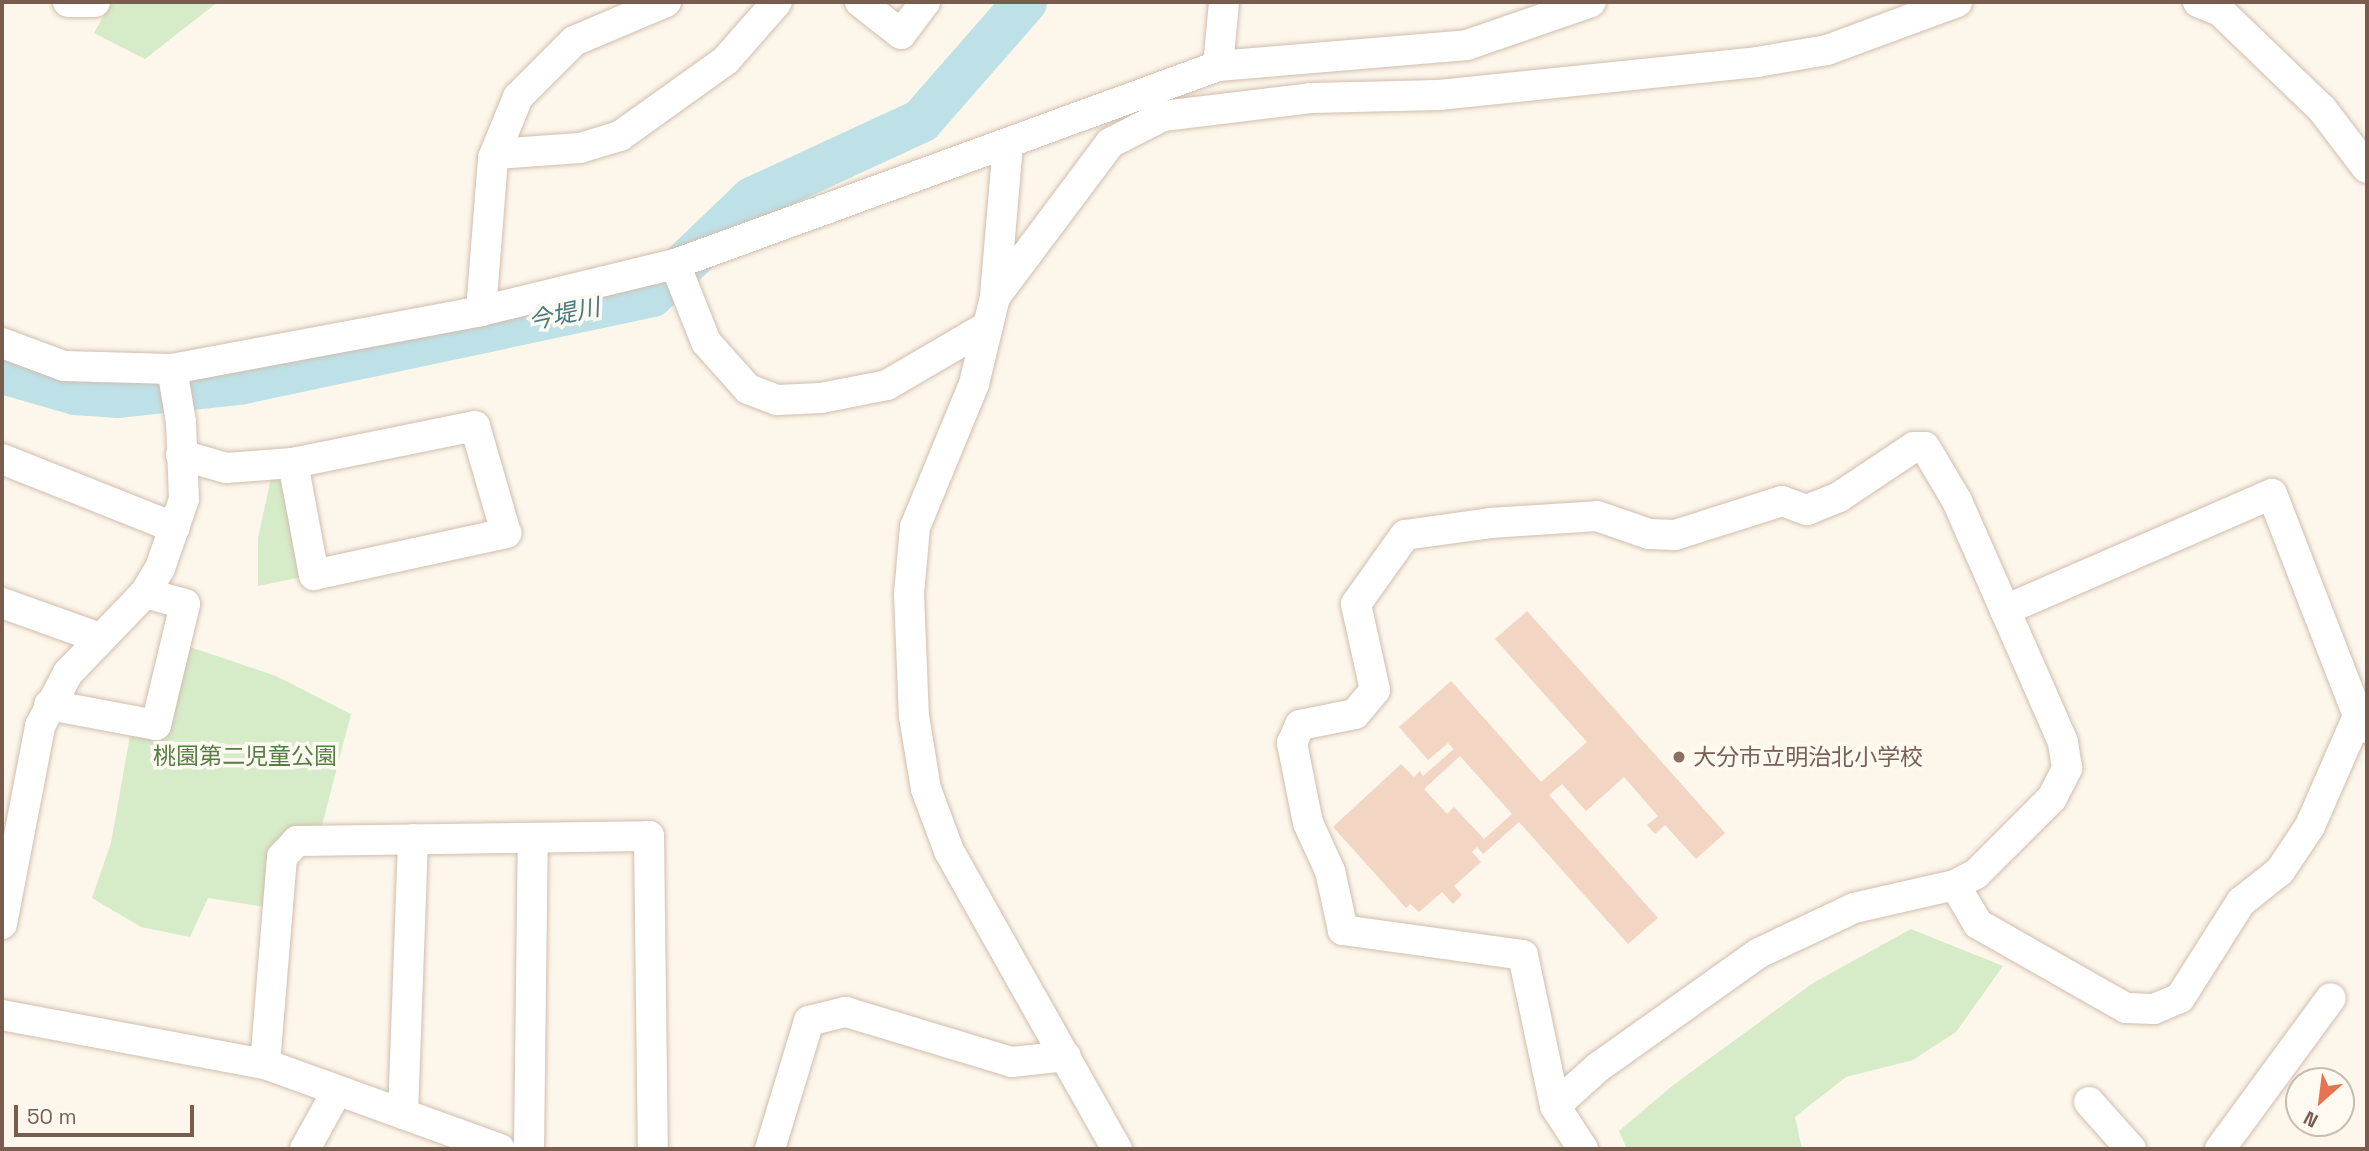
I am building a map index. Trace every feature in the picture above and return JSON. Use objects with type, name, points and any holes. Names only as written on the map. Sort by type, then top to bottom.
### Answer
[{"type":"street","points":[[68,2],[95,2]]},
{"type":"street","points":[[481,311],[496,154],[518,97],[556,54],[574,41],[666,2]]},
{"type":"street","points":[[496,154],[580,148],[620,136],[726,60],[777,2]]},
{"type":"street","points":[[860,2],[901,34],[925,2]]},
{"type":"street","points":[[1218,66],[1224,2]]},
{"type":"street","points":[[2,343],[64,366],[174,377],[481,311],[675,264],[1218,66],[1467,45],[1591,2]]},
{"type":"street","points":[[675,264],[706,342],[748,388],[777,400],[821,398],[887,385],[992,312],[1110,143],[1163,116],[1311,98],[1439,95],[1758,62],[1827,50],[1957,2]]},
{"type":"street","points":[[2198,2],[2220,11],[2312,100],[2367,168]]},
{"type":"street","points":[[1008,144],[992,312],[974,384],[915,527],[909,594],[914,716],[926,789],[949,851],[1117,1149]]},
{"type":"street","points":[[2,924],[34,748],[49,705],[68,673],[145,593],[175,528],[184,499],[181,422],[174,377]]},
{"type":"street","points":[[181,455],[226,468],[293,463],[475,426],[506,533],[314,575],[293,463]]},
{"type":"street","points":[[1555,1106],[1597,1068],[1759,953],[1854,908],[1955,885],[1976,874],[2052,798],[2067,768],[2063,741],[1951,490],[1925,447],[1914,447],[1839,497],[1807,510],[1782,501],[1675,535],[1649,534],[1597,516],[1490,523],[1405,535],[1356,604],[1375,690],[1355,714],[1300,725],[1292,743],[1308,823],[1329,872],[1343,930],[1523,955],[1555,1106],[1583,1149]]},
{"type":"street","points":[[2,459],[175,528]]},
{"type":"street","points":[[1955,885],[1978,924],[2126,1008],[2154,1009],[2180,998],[2241,902],[2280,871],[2310,826],[2362,722],[2272,494],[2005,610]]},
{"type":"street","points":[[49,705],[156,725],[185,604],[145,593]]},
{"type":"street","points":[[2,603],[100,638]]},
{"type":"street","points":[[265,1064],[282,857],[297,841],[649,836],[653,1149]]},
{"type":"street","points":[[529,1149],[533,838]]},
{"type":"street","points":[[403,1114],[413,839]]},
{"type":"street","points":[[2220,1149],[2331,998]]},
{"type":"street","points":[[770,1149],[809,1021],[846,1012],[1012,1062],[1066,1056]]},
{"type":"street","points":[[2,1015],[265,1064],[500,1149]]},
{"type":"street","points":[[305,1149],[337,1090]]},
{"type":"street","points":[[2089,1102],[2132,1149]]},
{"type":"green space","points":[[111,2],[218,2],[145,59],[94,33]]},
{"type":"green space","points":[[271,478],[278,478],[286,488],[302,577],[258,586],[258,538]]},
{"type":"green space","name":"桃園第二児童公園","points":[[187,646],[276,676],[351,714],[321,829],[293,830],[266,907],[208,898],[190,937],[141,927],[92,898],[111,843],[131,730]]},
{"type":"green space","points":[[1911,929],[2003,966],[1956,1032],[1913,1060],[1846,1077],[1795,1117],[1802,1149],[1627,1149],[1619,1131],[1672,1086],[1813,983]]},
{"type":"building","points":[[1527,611],[1725,833],[1696,859],[1665,825],[1655,834],[1647,825],[1658,816],[1624,777],[1586,811],[1562,784],[1549,795],[1658,918],[1628,944],[1519,822],[1483,854],[1477,847],[1472,852],[1481,862],[1454,886],[1462,895],[1453,904],[1442,892],[1419,912],[1410,904],[1406,908],[1333,827],[1401,764],[1414,777],[1420,771],[1423,776],[1454,749],[1448,743],[1428,760],[1399,727],[1451,681],[1541,782],[1587,742],[1495,639]],"holes":[[[1460,756],[1512,814],[1484,839],[1454,807],[1447,814],[1424,789]]]},
{"type":"waterway","name":"今堤川","points":[[2,372],[75,393],[119,396],[239,383],[652,295],[752,199],[921,121],[1025,2]]},
{"type":"place","name":"大分市立明治北小学校","points":[[1679,757]]}]
